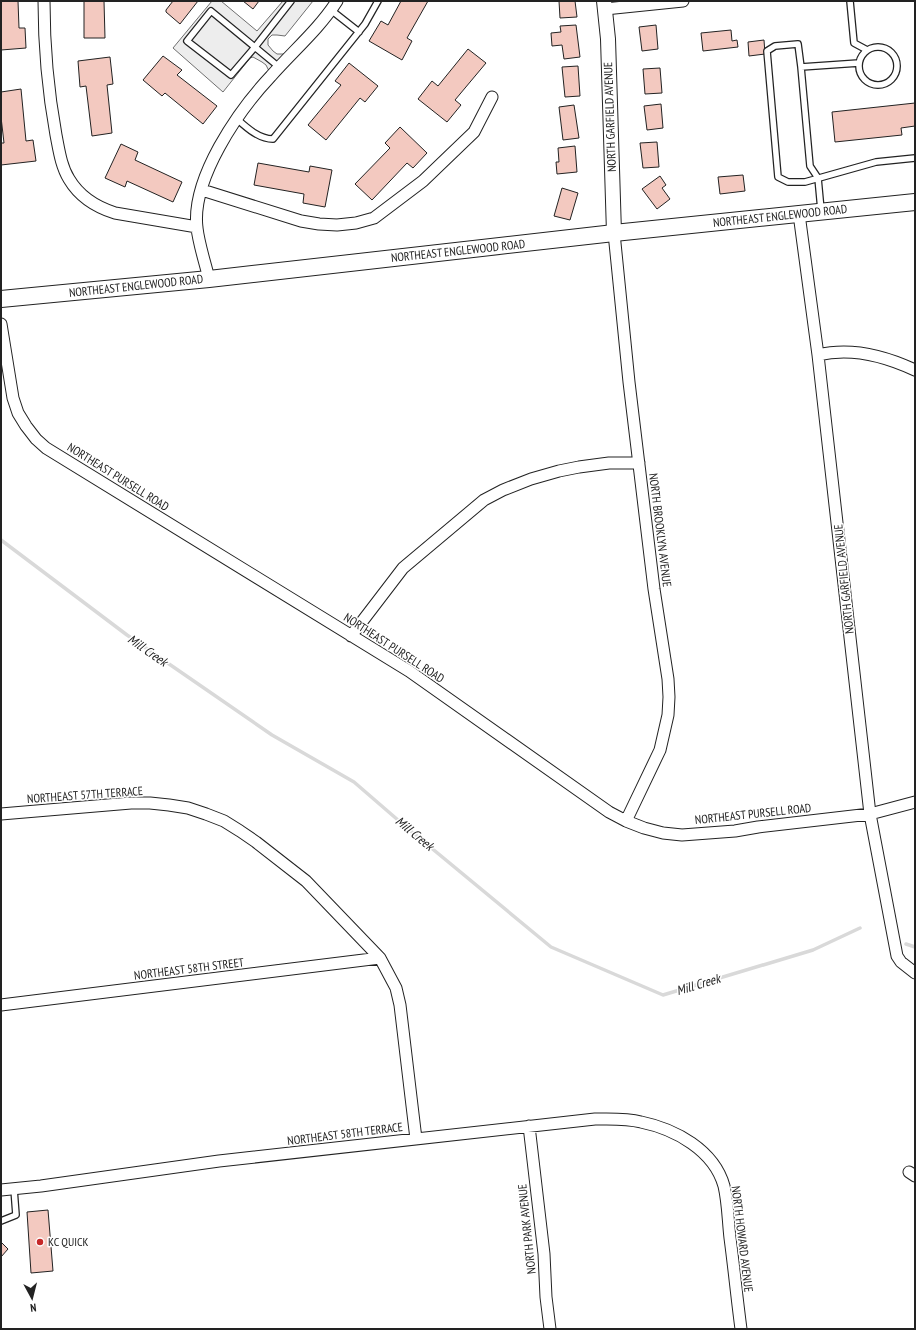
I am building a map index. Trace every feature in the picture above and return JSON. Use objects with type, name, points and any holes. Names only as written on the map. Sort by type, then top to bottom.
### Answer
[{"type":"main road","name":"NORTHEAST ENGLEWOOD ROAD","points":[[1,299],[915,202]]},
{"type":"street","points":[[44,1],[46,60],[52,109],[60,154],[65,173],[69,180],[92,203],[107,211],[197,228]]},
{"type":"street","points":[[605,5],[683,1]]},
{"type":"street","points":[[209,278],[197,228],[198,202],[208,168],[237,119],[253,97],[279,67],[313,33],[334,5]]},
{"type":"street","name":"NORTH GARFIELD AVENUE","points":[[605,5],[608,47],[614,233]]},
{"type":"street","points":[[202,190],[301,221],[319,224],[338,225],[374,218],[423,181],[474,132],[492,97]]},
{"type":"street","name":"NORTH GARFIELD AVENUE","points":[[799,214],[818,355],[870,814],[896,956],[915,973]]},
{"type":"street","name":"NORTH BROOKLYN AVENUE","points":[[614,233],[629,382],[654,589],[668,679],[669,697],[668,715],[660,750],[626,822]]},
{"type":"street","name":"NORTHEAST PURSELL ROAD","points":[[1,324],[13,398],[18,413],[36,439],[46,448],[409,671],[609,812],[626,822],[663,833],[682,835],[735,831],[870,814],[915,802]]},
{"type":"street","points":[[818,355],[831,352],[868,354],[886,358],[915,370]]},
{"type":"street","points":[[351,636],[403,568],[484,500],[503,490],[531,479],[559,471],[609,463],[639,463]]},
{"type":"street","name":"NORTHEAST 57TH TERRACE","points":[[1,814],[131,803],[150,803],[169,804],[206,814],[240,831],[306,881],[380,958]]},
{"type":"street","points":[[380,958],[396,988],[400,1005],[416,1139]]},
{"type":"street","name":"NORTHEAST 58TH STREET","points":[[1,1005],[380,958]]},
{"type":"street","name":"NORTHEAST 58TH TERRACE","points":[[1,1190],[48,1185],[219,1161],[595,1119],[641,1122],[674,1132],[688,1141]]},
{"type":"street","name":"NORTH PARK AVENUE","points":[[529,1126],[544,1254],[546,1297],[550,1329]]},
{"type":"street","name":"NORTH HOWARD AVENUE","points":[[688,1141],[701,1151],[712,1164],[724,1186],[741,1329]]},
{"type":"lane","points":[[279,67],[255,47],[211,11],[187,41],[231,74],[255,47],[291,1]]},
{"type":"lane","points":[[237,119],[255,133],[267,139],[273,139],[359,32],[378,1]]},
{"type":"lane","points":[[850,1],[854,43],[867,50]]},
{"type":"lane","points":[[334,5],[359,32]]},
{"type":"lane","points":[[821,212],[818,178],[810,166],[798,44],[775,46],[767,51],[778,177],[788,182],[805,182],[818,178],[844,172],[876,162],[915,158]]},
{"type":"lane","points":[[879,47],[885,48],[894,56],[896,62],[895,74],[886,83],[874,85],[863,78],[860,73],[859,63],[862,55],[867,50],[879,47]]},
{"type":"lane","points":[[801,67],[859,63]]},
{"type":"lane","points":[[1,999],[1,1005]]},
{"type":"lane","points":[[1,1221],[16,1216],[14,1189]]},
{"type":"shaded area","points":[[212,1],[221,1],[257,31],[283,1],[313,1],[285,36],[272,35],[268,39],[268,45],[273,51],[277,54],[285,54],[269,71],[266,65],[262,62],[253,57],[250,58],[223,92],[173,48]]},
{"type":"building","points":[[1,1],[18,1],[19,28],[25,28],[26,48],[1,50]]},
{"type":"building","points":[[84,1],[104,1],[105,38],[84,38]]},
{"type":"building","points":[[173,1],[198,1],[180,24],[166,12]]},
{"type":"building","points":[[243,1],[259,1],[253,9]]},
{"type":"building","points":[[401,1],[428,1],[407,38],[412,41],[402,60],[369,41],[381,21],[388,25]]},
{"type":"building","points":[[559,1],[575,1],[577,17],[560,18]]},
{"type":"building","points":[[576,25],[580,57],[564,59],[562,45],[552,46],[551,33],[561,32],[560,26]]},
{"type":"building","points":[[656,25],[658,49],[642,51],[639,27]]},
{"type":"building","points":[[731,30],[732,41],[737,40],[738,47],[703,51],[701,33]]},
{"type":"building","points":[[764,40],[765,54],[749,56],[748,42]]},
{"type":"building","points":[[468,49],[486,63],[455,100],[461,105],[447,122],[418,99],[432,81],[438,86]]},
{"type":"building","points":[[163,56],[182,70],[177,75],[217,106],[203,124],[165,93],[162,96],[143,80]]},
{"type":"building","points":[[110,57],[113,84],[107,85],[112,133],[92,136],[86,86],[80,87],[78,61]]},
{"type":"building","points":[[349,63],[378,86],[365,102],[360,98],[326,140],[308,125],[341,85],[335,81]]},
{"type":"building","points":[[578,66],[580,96],[565,97],[562,67]]},
{"type":"building","points":[[660,68],[662,93],[645,94],[643,69]]},
{"type":"building","points":[[21,89],[26,141],[33,140],[36,161],[1,165],[1,143],[4,143],[1,117],[1,92]]},
{"type":"building","points":[[915,103],[915,126],[901,128],[902,135],[835,142],[832,112]]},
{"type":"building","points":[[661,104],[663,128],[647,130],[644,106]]},
{"type":"building","points":[[574,105],[579,138],[563,140],[559,107]]},
{"type":"building","points":[[400,127],[427,153],[413,168],[407,163],[372,200],[355,184],[390,148],[385,143]]},
{"type":"building","points":[[657,142],[659,167],[643,168],[640,143]]},
{"type":"building","points":[[121,144],[138,152],[135,160],[182,182],[173,202],[127,181],[125,187],[105,178]]},
{"type":"building","points":[[575,146],[577,172],[557,174],[556,162],[559,162],[558,148]]},
{"type":"building","points":[[258,163],[309,172],[310,166],[332,170],[325,207],[303,203],[304,194],[254,185]]},
{"type":"building","points":[[743,175],[745,191],[720,194],[718,177]]},
{"type":"building","points":[[660,176],[666,185],[662,188],[670,199],[657,209],[642,189]]},
{"type":"building","points":[[562,188],[578,193],[570,220],[554,216]]},
{"type":"building","name":"KC QUICK","points":[[48,1210],[53,1271],[31,1273],[27,1212]]},
{"type":"building","points":[[1,1242],[8,1249],[1,1257]]},
{"type":"waterway","name":"Mill Creek","points":[[1,540],[127,635],[272,735],[354,782],[551,947],[663,995],[813,950],[860,928]]},
{"type":"waterway","name":"Mill Creek","points":[[906,944],[915,947]]},
{"type":"place","name":"KC QUICK","points":[[40,1242]]}]
